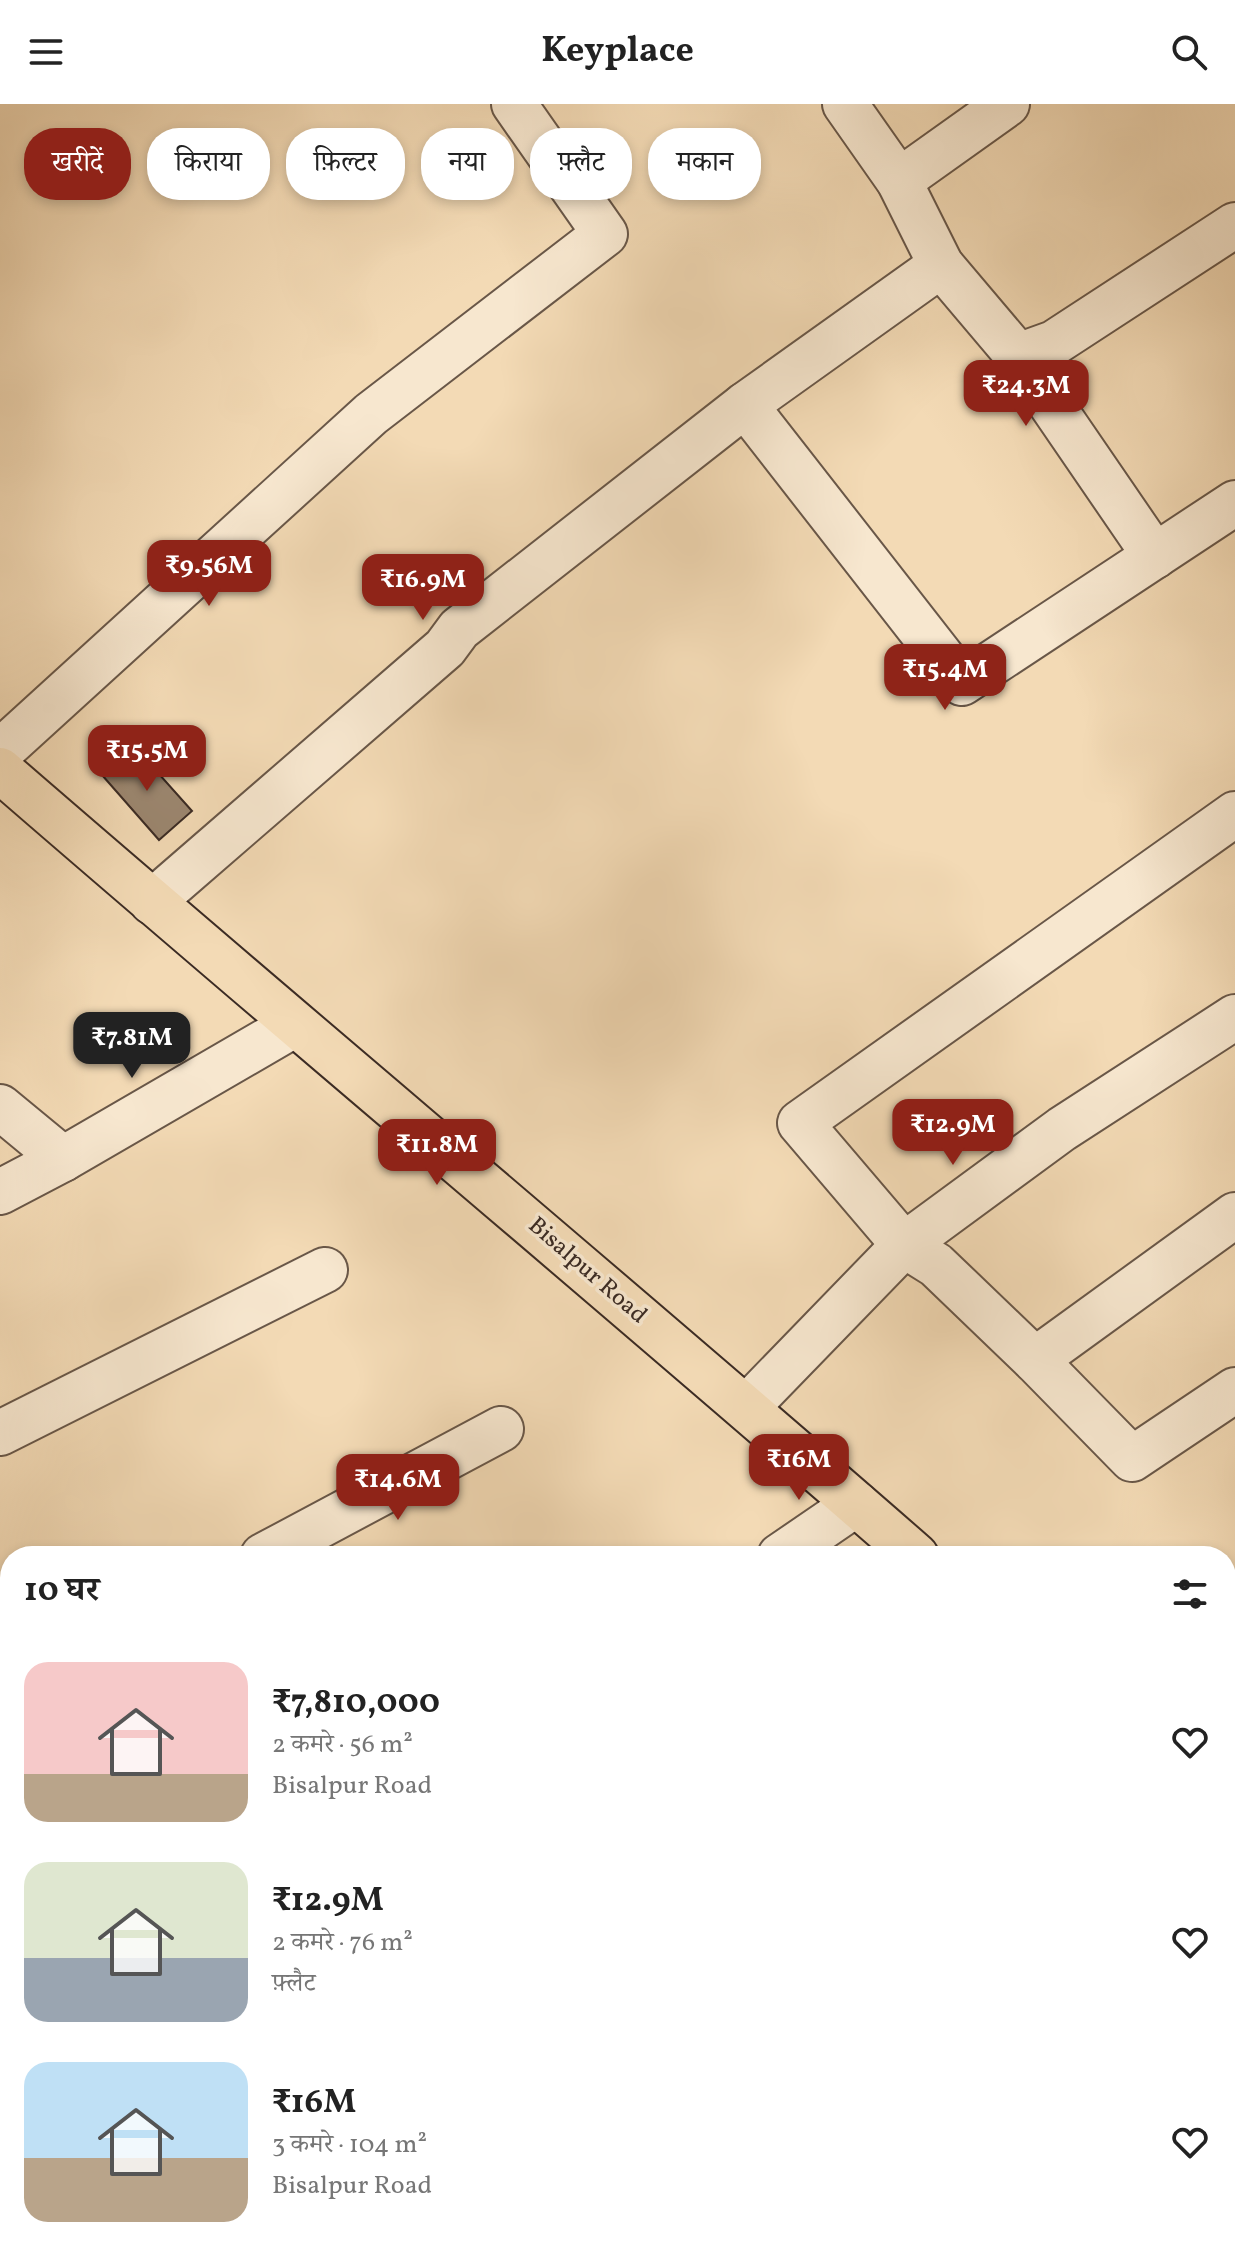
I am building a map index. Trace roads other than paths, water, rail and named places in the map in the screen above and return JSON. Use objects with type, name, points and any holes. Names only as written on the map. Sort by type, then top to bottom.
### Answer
[{"type":"main road","name":"Bisalpur Road","points":[[0,770],[904,1546]]},
{"type":"street","points":[[0,752],[371,414],[605,234],[514,104]]},
{"type":"street","points":[[845,104],[899,181],[941,265],[1018,356],[1155,556]]},
{"type":"street","points":[[899,181],[1007,104]]},
{"type":"street","points":[[1018,356],[1054,343],[1235,225]]},
{"type":"street","points":[[152,902],[445,648],[459,629],[745,405],[941,265]]},
{"type":"street","points":[[745,405],[962,683],[1235,503]]},
{"type":"street","points":[[1235,814],[800,1123],[904,1245],[936,1265],[1132,1459],[1235,1390]]},
{"type":"street","points":[[746,1408],[904,1245],[1062,1129],[1235,1017]]},
{"type":"street","points":[[0,1192],[63,1159],[294,1025]]},
{"type":"street","points":[[0,1107],[63,1159]]},
{"type":"street","points":[[1035,1360],[1235,1215]]},
{"type":"street","points":[[0,1433],[325,1270]]},
{"type":"street","points":[[282,1546],[501,1429]]},
{"type":"street","points":[[795,1546],[856,1504]]}]
